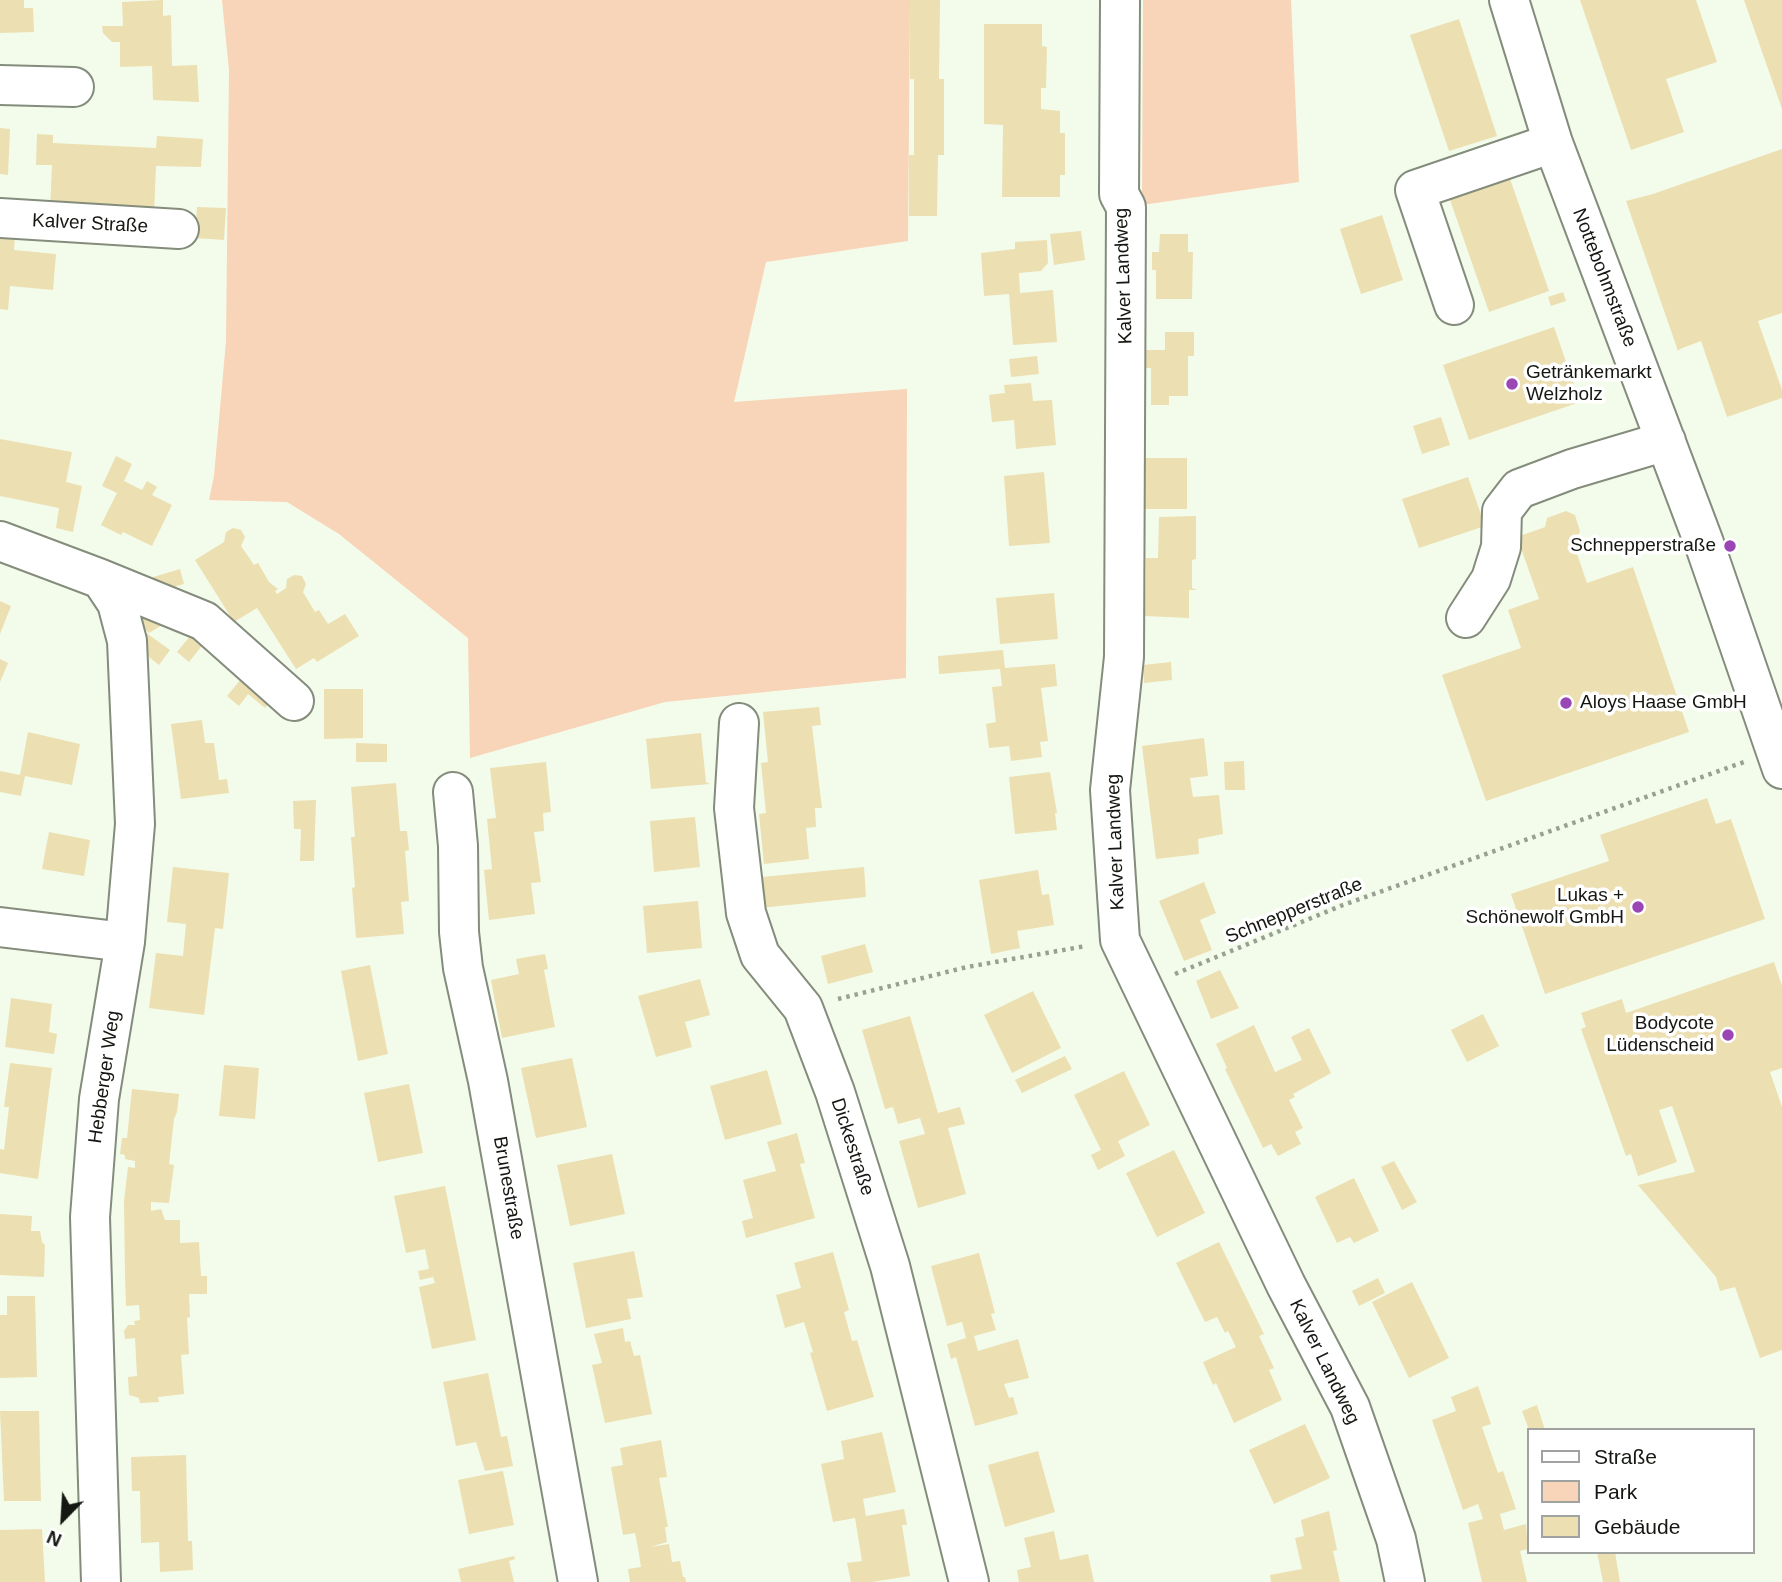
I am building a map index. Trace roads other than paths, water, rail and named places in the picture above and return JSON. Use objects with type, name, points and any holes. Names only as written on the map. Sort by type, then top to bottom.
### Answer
[{"type":"street","name":"Kalver Landweg","points":[[1120,0],[1119,194],[1126,207],[1127,318],[1124,657],[1110,790],[1120,940],[1286,1285],[1350,1407],[1396,1539],[1405,1582]]},
{"type":"street","name":"Nottebohmstraße","points":[[1510,0],[1553,143],[1704,543],[1779,760]]},
{"type":"street","points":[[0,85],[74,87]]},
{"type":"street","points":[[1454,305],[1415,190],[1553,143]]},
{"type":"street","name":"Kalver Straße","points":[[0,218],[180,229]]},
{"type":"street","points":[[1466,618],[1490,579],[1501,547],[1502,511],[1518,489],[1572,469],[1665,441]]},
{"type":"street","points":[[0,541],[204,621],[294,701]]},
{"type":"street","name":"Hebberger Weg","points":[[101,579],[117,603],[127,641],[135,824],[125,942],[99,1099],[90,1217],[101,1582]]},
{"type":"street","name":"Dickestraße","points":[[738,723],[734,808],[746,913],[760,955],[803,1008],[835,1092],[890,1266],[969,1582]]},
{"type":"street","name":"Brunestraße","points":[[453,792],[463,968],[488,1081],[578,1582]]},
{"type":"street","points":[[0,927],[125,942]]},
{"type":"place","name":"Getränkemarkt Welzholz","points":[[1512,384]]},
{"type":"place","name":"Schnepperstraße","points":[[1730,546]]},
{"type":"place","name":"Aloys Haase GmbH","points":[[1566,703]]},
{"type":"place","name":"Lukas + Schönewolf GmbH","points":[[1638,907]]},
{"type":"place","name":"Bodycote Lüdenscheid","points":[[1728,1035]]}]
